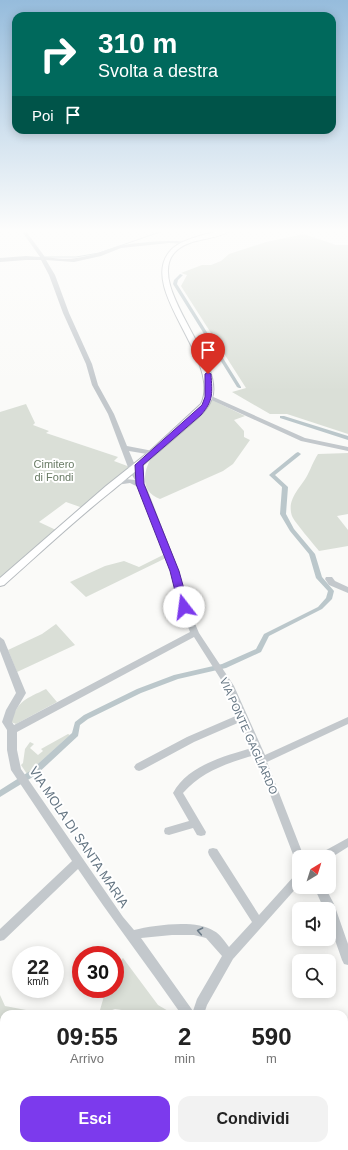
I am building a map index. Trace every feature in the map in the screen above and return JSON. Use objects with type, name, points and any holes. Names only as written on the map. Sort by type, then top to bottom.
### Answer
[{"type":"main road","points":[[0,582],[153,453],[205,405],[209,397],[208,374],[169,292],[167,284]]},
{"type":"street","name":"VIA PONTE GAGLIARDO","points":[[54,284],[90,364],[96,385],[136,467],[140,484],[175,571],[184,607],[195,633],[218,666],[229,686],[258,750],[296,850]]},
{"type":"street","points":[[209,397],[303,440],[348,449]]},
{"type":"street","points":[[126,448],[153,453]]},
{"type":"street","points":[[116,484],[125,480],[140,484]]},
{"type":"street","points":[[329,579],[332,583],[348,590]]},
{"type":"street","points":[[6,726],[195,633]]},
{"type":"street","name":"VIA MOLA DI SANTA MARIA","points":[[0,640],[21,693],[11,710],[6,726],[16,770],[119,920],[132,935],[185,1010]]},
{"type":"street","points":[[139,766],[200,734],[243,717]]},
{"type":"street","points":[[262,760],[348,720]]},
{"type":"street","points":[[169,831],[198,827],[178,793],[185,783],[209,767],[258,750]]},
{"type":"street","points":[[335,850],[348,842]]},
{"type":"street","points":[[213,852],[258,923]]},
{"type":"street","points":[[0,936],[79,861]]},
{"type":"street","points":[[199,1010],[201,1003],[229,955],[292,886]]},
{"type":"street","points":[[323,894],[328,904],[348,960]]},
{"type":"street","points":[[132,935],[145,932],[201,930],[210,935],[229,955]]},
{"type":"green space","points":[[182,284],[348,284],[348,434],[287,414],[270,414],[232,392],[246,388],[181,286]]},
{"type":"green space","points":[[212,400],[245,416],[234,420],[244,431],[244,437],[250,440],[233,464],[223,471],[160,499],[154,496],[146,486],[145,481],[146,470],[151,458],[207,407]]},
{"type":"green space","name":"Cimitero di Fondi","points":[[26,404],[35,423],[33,425],[49,431],[46,433],[118,457],[114,461],[130,467],[83,508],[66,502],[39,522],[56,530],[0,578],[0,412]]},
{"type":"green space","points":[[348,453],[348,514],[337,516],[348,530],[348,546],[319,551],[292,516],[291,504],[318,454]]},
{"type":"green space","points":[[163,555],[166,558],[86,597],[70,582],[105,566],[124,561],[139,567]]},
{"type":"green space","points":[[56,624],[75,645],[17,672],[8,650],[42,634]]},
{"type":"green space","points":[[46,689],[57,702],[16,724],[11,722],[17,709],[24,701]]},
{"type":"green space","points":[[68,734],[70,735],[27,774],[21,765],[23,763],[25,749],[30,742],[34,744],[30,748],[38,755],[43,751],[41,749]]},
{"type":"green space","points":[[124,959],[158,1005],[167,1010],[115,1009],[100,1010],[103,998],[124,998]]},
{"type":"green space","points":[[0,995],[5,1006],[26,1010],[0,1010]]},
{"type":"waterway","points":[[175,284],[239,387]]},
{"type":"waterway","points":[[282,417],[348,438]]},
{"type":"waterway","points":[[0,794],[33,773],[75,734],[77,724],[86,717],[139,691],[176,677],[224,666],[259,650],[266,635],[320,608],[329,599],[331,591],[319,578],[312,554],[292,530],[283,514],[285,487],[272,475],[298,454]]},
{"type":"route","points":[[184,607],[175,571],[140,484],[139,465],[198,413],[205,405],[209,397],[208,374]]}]
